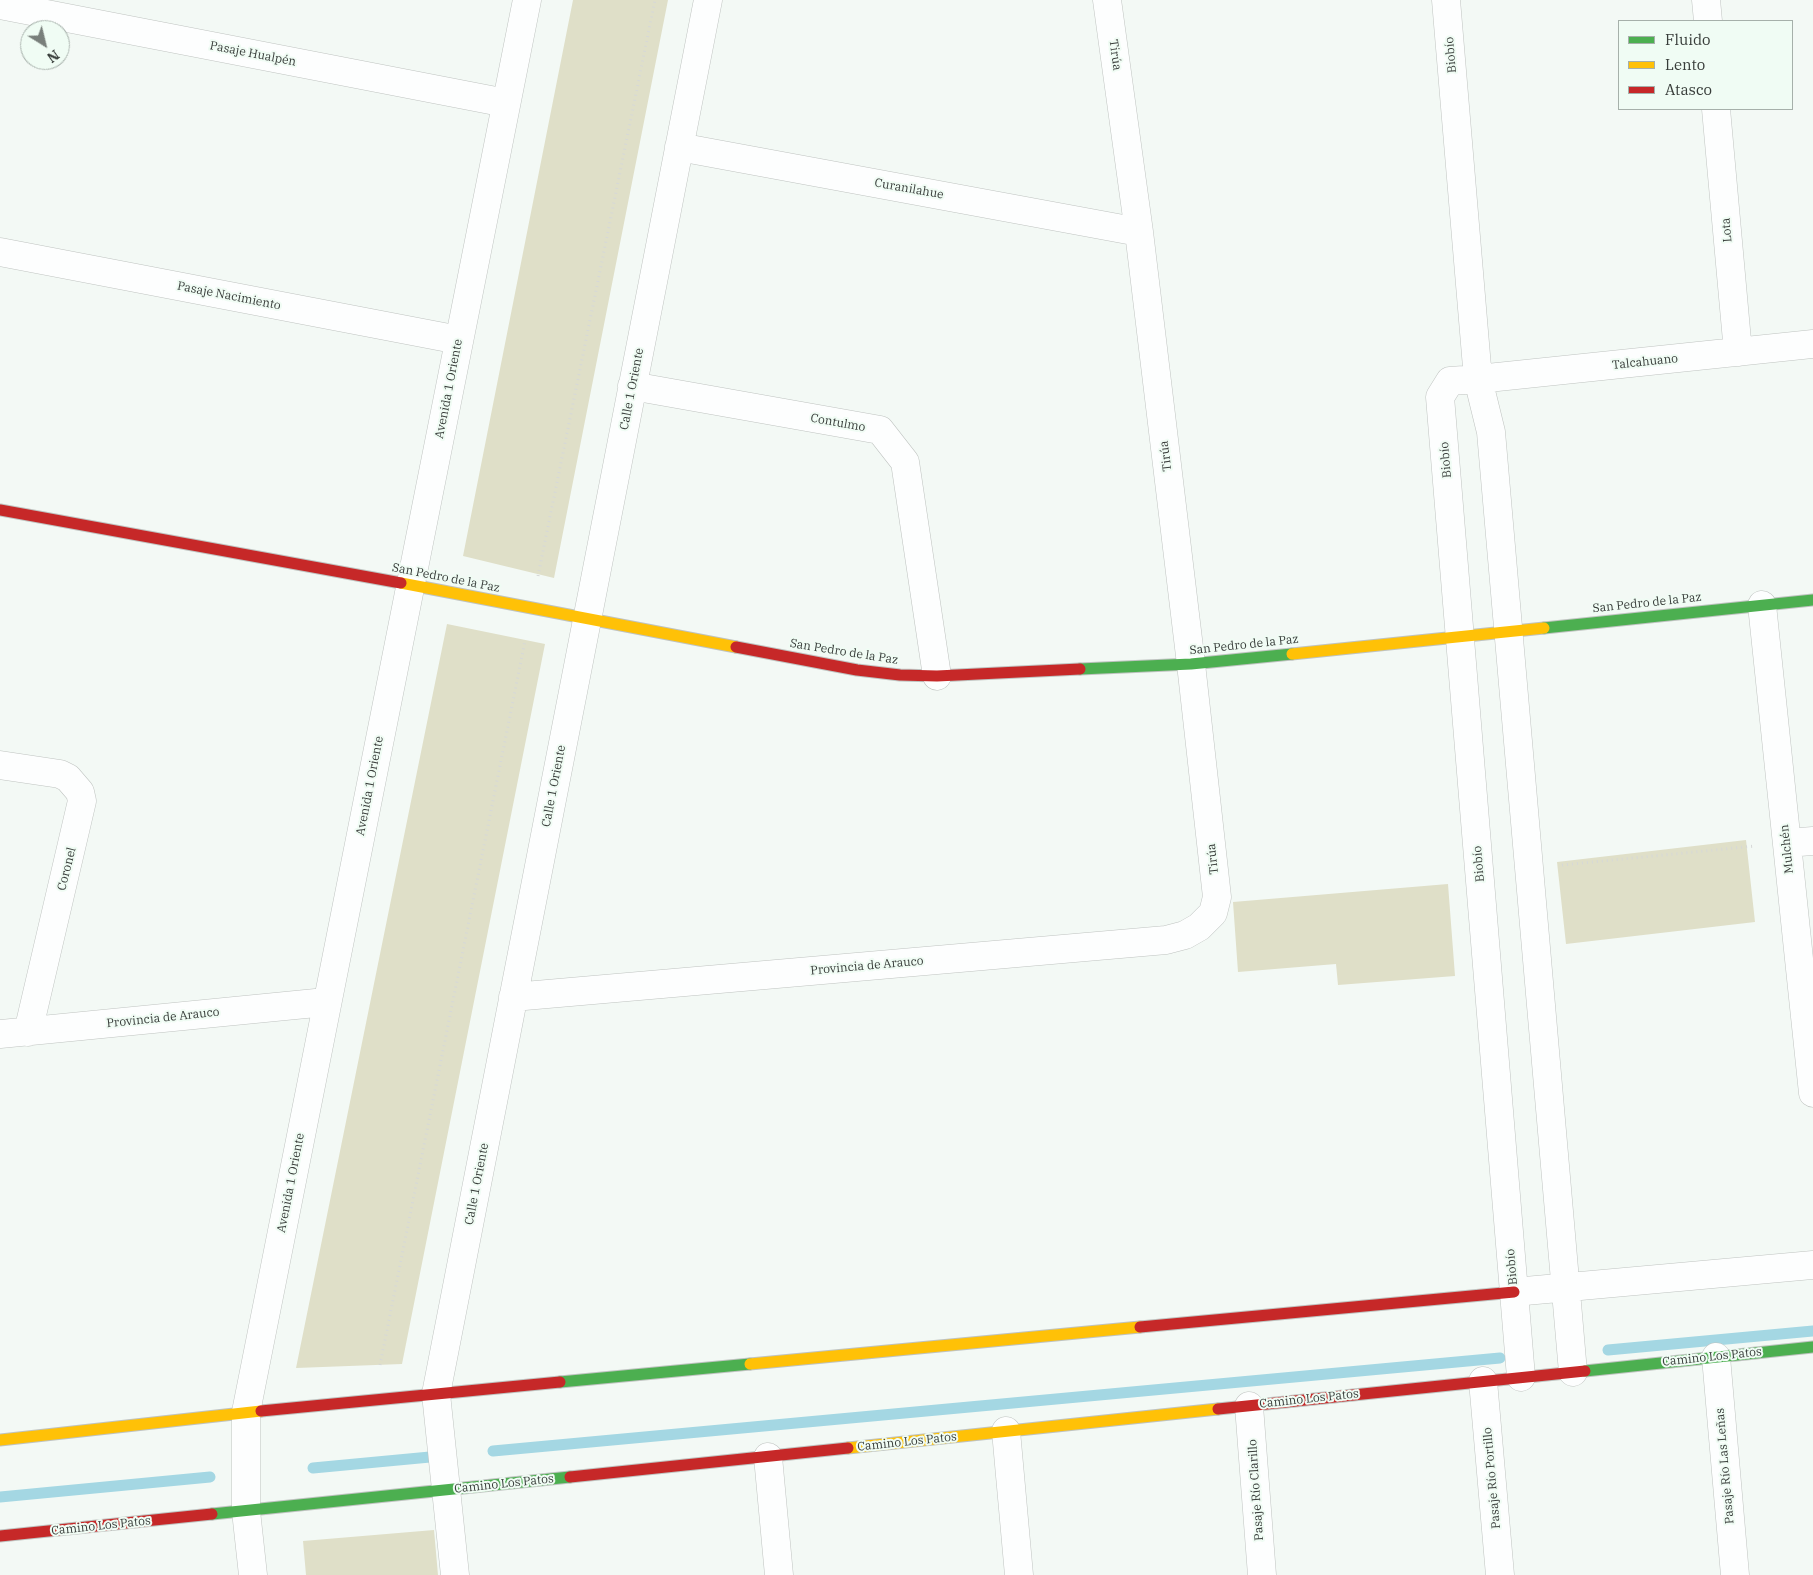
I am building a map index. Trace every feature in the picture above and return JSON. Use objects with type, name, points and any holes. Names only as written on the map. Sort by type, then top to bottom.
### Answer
[{"type":"street","name":"Avenida 1 Oriente","points":[[253,1575],[246,1511],[246,1412],[326,1002],[527,0]]},
{"type":"street","name":"Calle 1 Oriente","points":[[455,1575],[436,1394],[708,0]]},
{"type":"street","name":"Tirúa","points":[[1107,0],[1139,232],[1191,664],[1217,897],[1213,913]]},
{"type":"street","name":"Biobío","points":[[1446,0],[1478,380],[1491,432],[1572,1372]]},
{"type":"street","points":[[1706,0],[1708,20]]},
{"type":"street","name":"Pasaje Hualpén","points":[[0,5],[506,103]]},
{"type":"street","name":"Lota","points":[[1716,110],[1738,352]]},
{"type":"street","name":"Curanilahue","points":[[679,147],[1139,232]]},
{"type":"street","name":"Pasaje Nacimiento","points":[[0,252],[459,340]]},
{"type":"street","name":"Talcahuano","points":[[1478,380],[1813,344]]},
{"type":"street","name":"Biobío","points":[[1478,380],[1450,381],[1440,397],[1521,1377]]},
{"type":"street","name":"Contulmo","points":[[632,386],[880,430],[905,462],[936,676]]},
{"type":"street","name":"San Pedro de la Paz","points":[[0,510],[410,584],[858,670],[900,675],[936,676],[1191,664],[1813,600]]},
{"type":"street","name":"Mulchén","points":[[1762,605],[1800,842],[1813,1093]]},
{"type":"street","name":"Coronel","points":[[0,765],[60,774],[68,778],[80,792],[82,800],[28,1032]]},
{"type":"street","name":"Provincia de Arauco","points":[[513,997],[1166,940],[1185,935],[1200,927],[1213,913]]},
{"type":"street","name":"Provincia de Arauco","points":[[0,1034],[326,1002]]},
{"type":"street","points":[[0,1440],[246,1412],[1813,1265]]},
{"type":"street","name":"Camino Los Patos","points":[[0,1536],[1813,1347]]},
{"type":"street","name":"Pasaje Río Las Leñas","points":[[1716,1357],[1735,1575]]},
{"type":"street","name":"Pasaje Río Portillo","points":[[1483,1381],[1500,1575]]},
{"type":"street","name":"Pasaje Río Clarillo","points":[[1249,1406],[1262,1575]]},
{"type":"street","points":[[1006,1431],[1019,1575]]},
{"type":"street","points":[[768,1457],[779,1575]]},
{"type":"path","points":[[372,1400],[655,0]]},
{"type":"path","points":[[1529,868],[1800,842]]},
{"type":"green space","points":[[573,0],[668,0],[554,578],[463,556]]},
{"type":"green space","points":[[447,624],[545,644],[402,1364],[296,1368]]},
{"type":"green space","points":[[1746,840],[1755,922],[1566,944],[1557,862]]},
{"type":"green space","points":[[1448,884],[1455,976],[1338,985],[1336,964],[1238,972],[1233,902]]},
{"type":"green space","points":[[434,1530],[438,1575],[306,1575],[303,1541]]},
{"type":"waterway","points":[[1608,1350],[1813,1331]]},
{"type":"waterway","points":[[493,1451],[1500,1358]]},
{"type":"waterway","points":[[313,1468],[430,1457]]},
{"type":"waterway","points":[[0,1497],[210,1477]]},
{"type":"traffic: fast","points":[[1544,628],[1813,600]]},
{"type":"traffic: fast","points":[[1080,669],[1191,664],[1292,654]]},
{"type":"traffic: fast","points":[[1585,1371],[1813,1347]]},
{"type":"traffic: fast","points":[[560,1382],[750,1364]]},
{"type":"traffic: fast","points":[[212,1514],[570,1477]]},
{"type":"traffic: slow","points":[[401,583],[736,647]]},
{"type":"traffic: slow","points":[[1292,654],[1544,628]]},
{"type":"traffic: slow","points":[[750,1364],[1140,1327]]},
{"type":"traffic: slow","points":[[848,1448],[1218,1409]]},
{"type":"traffic: slow","points":[[0,1440],[261,1411]]},
{"type":"traffic: jam","points":[[0,510],[401,583]]},
{"type":"traffic: jam","points":[[736,647],[857,670],[900,675],[937,676],[1080,669]]},
{"type":"traffic: jam","points":[[1140,1327],[1514,1292]]},
{"type":"traffic: jam","points":[[1218,1409],[1585,1371]]},
{"type":"traffic: jam","points":[[261,1411],[560,1382]]},
{"type":"traffic: jam","points":[[570,1477],[848,1448]]},
{"type":"traffic: jam","points":[[0,1536],[212,1514]]}]
